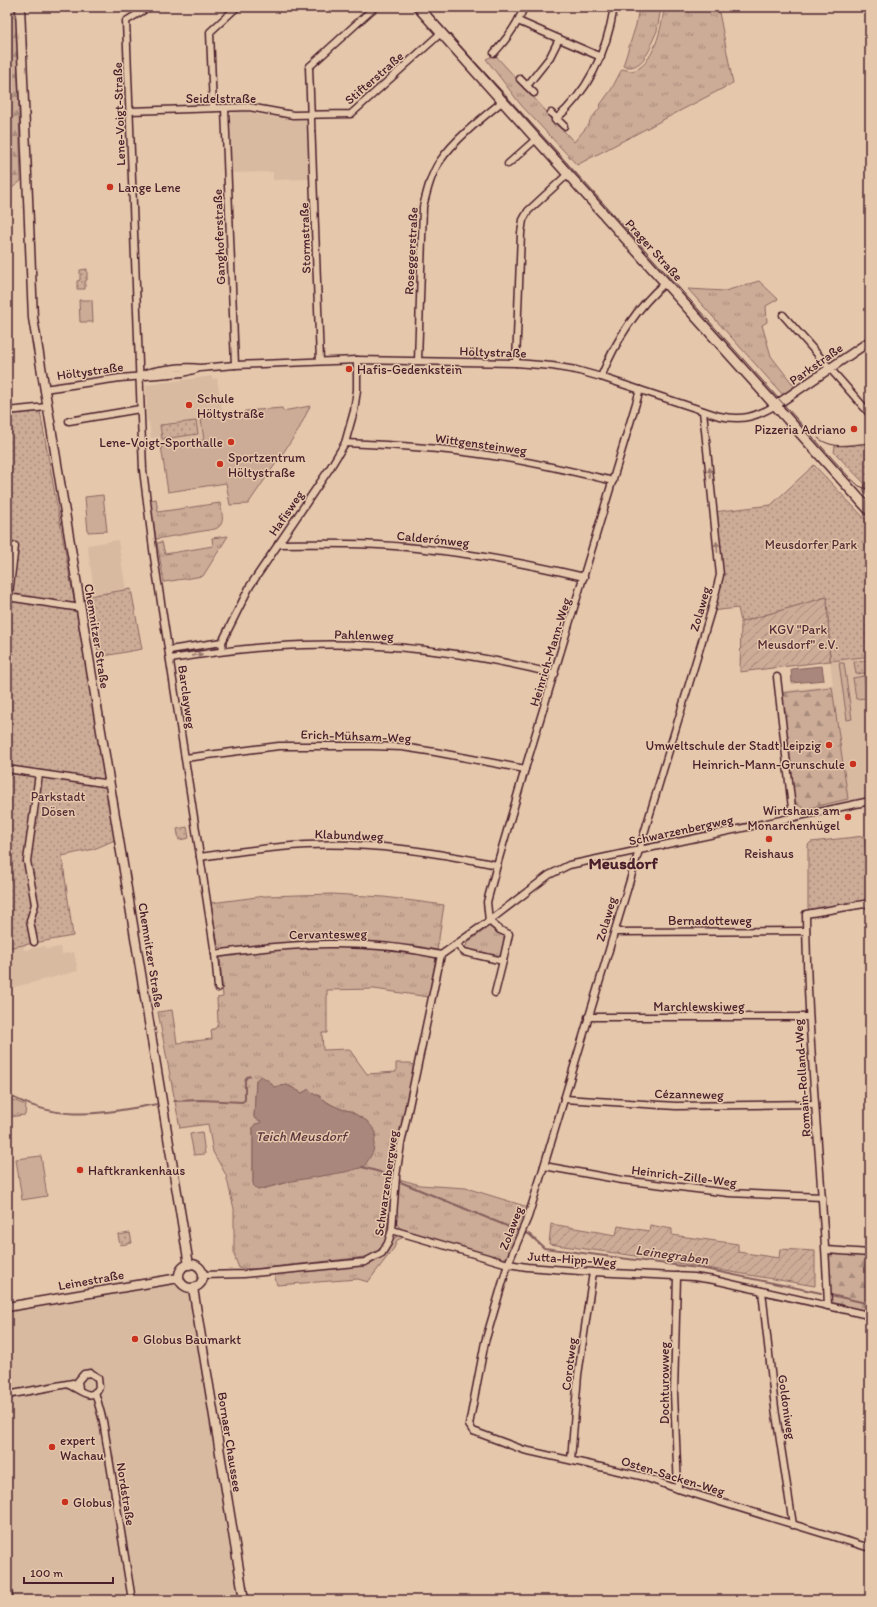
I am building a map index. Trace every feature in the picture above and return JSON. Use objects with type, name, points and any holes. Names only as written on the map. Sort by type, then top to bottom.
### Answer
[{"type":"main road","name":"Chemnitzer Straße","points":[[20,7],[33,318],[189,1265]]},
{"type":"main road","name":"Prager Straße","points":[[418,7],[870,511]]},
{"type":"main road","name":"Parkstraße","points":[[776,405],[870,341]]},
{"type":"main road","points":[[189,1265],[197,1266],[201,1270],[203,1276],[200,1284],[193,1288],[184,1286],[179,1278],[182,1269],[189,1265]]},
{"type":"main road","name":"Leinestraße","points":[[7,1307],[179,1278]]},
{"type":"main road","name":"Bornaer Chaussee","points":[[193,1288],[244,1600]]},
{"type":"street","name":"Lene-Voigt-Straße","points":[[139,376],[126,21],[148,7]]},
{"type":"street","points":[[212,108],[210,32],[237,7]]},
{"type":"street","name":"Stormstraße","points":[[320,361],[312,115],[309,67],[375,7]]},
{"type":"street","points":[[494,53],[507,38],[518,21],[524,7]]},
{"type":"street","points":[[556,120],[589,81],[601,57],[612,22],[614,7]]},
{"type":"street","points":[[518,21],[601,57]]},
{"type":"street","name":"Stifterstraße","points":[[312,115],[351,114],[441,33]]},
{"type":"street","points":[[527,86],[550,57],[559,39]]},
{"type":"street","points":[[520,79],[534,93]]},
{"type":"street","name":"Roseggerstraße","points":[[418,361],[423,207],[429,183],[440,161],[452,147],[503,101]]},
{"type":"street","name":"Seidelstraße","points":[[130,111],[249,107],[293,115],[312,115]]},
{"type":"street","name":"Ganghoferstraße","points":[[225,108],[235,365]]},
{"type":"street","points":[[551,113],[556,120],[564,126]]},
{"type":"street","points":[[508,164],[536,139]]},
{"type":"street","points":[[516,363],[521,233],[523,220],[531,207],[568,174]]},
{"type":"street","points":[[601,377],[616,343],[626,326],[649,298],[665,282]]},
{"type":"street","points":[[783,315],[870,414]]},
{"type":"street","name":"Höltystraße","points":[[44,389],[139,376],[144,377],[183,373],[200,368],[235,365],[357,360],[516,363],[576,370],[719,416],[740,419],[747,418],[776,405]]},
{"type":"street","name":"Hafisweg","points":[[222,642],[250,586],[330,468],[345,443],[354,411],[357,390],[357,360]]},
{"type":"street","name":"Barclayweg","points":[[139,376],[143,470],[152,542],[215,954],[218,988]]},
{"type":"street","name":"Heinrich-Mann-Weg","points":[[489,921],[487,902],[497,865],[640,390]]},
{"type":"street","points":[[7,411],[48,407]]},
{"type":"street","points":[[69,421],[140,408]]},
{"type":"street","name":"Zolaweg","points":[[470,1427],[485,1342],[508,1264],[528,1217],[544,1166],[719,582],[720,575],[703,411]]},
{"type":"street","name":"Wittgensteinweg","points":[[345,443],[428,447],[489,455],[542,464],[613,481]]},
{"type":"street","name":"Calderónweg","points":[[278,544],[378,545],[435,550],[509,560],[584,577]]},
{"type":"street","points":[[7,609],[15,546]]},
{"type":"street","points":[[8,597],[81,608]]},
{"type":"street","points":[[169,650],[222,642],[223,651]]},
{"type":"street","name":"Pahlenweg","points":[[170,658],[223,651],[302,644],[372,645],[459,654],[505,661],[555,674]]},
{"type":"street","points":[[776,678],[793,817]]},
{"type":"street","name":"Erich-Mühsam-Weg","points":[[185,758],[279,746],[371,746],[435,752],[480,759],[525,769]]},
{"type":"street","points":[[7,769],[110,784]]},
{"type":"street","points":[[34,942],[30,921],[34,904],[27,861],[39,774]]},
{"type":"street","name":"Schwarzenbergweg","points":[[203,1276],[244,1274],[365,1262],[382,1254],[388,1243],[392,1230],[396,1176],[401,1144],[441,955],[457,945],[549,875],[569,865],[870,801]]},
{"type":"street","name":"Klabundweg","points":[[200,857],[252,849],[307,845],[363,845],[414,850],[497,865]]},
{"type":"street","name":"Romain-Rolland-Weg","points":[[828,1306],[826,1250],[809,1017],[806,914],[870,903]]},
{"type":"street","points":[[489,921],[500,930],[509,934],[495,993]]},
{"type":"street","name":"Bernadotteweg","points":[[615,932],[806,931]]},
{"type":"street","name":"Cervantesweg","points":[[215,954],[303,944],[346,943],[406,948],[441,955]]},
{"type":"street","points":[[457,945],[464,952],[503,961]]},
{"type":"street","name":"Marchlewskiweg","points":[[588,1017],[809,1017]]},
{"type":"street","name":"Cézanneweg","points":[[564,1099],[676,1106],[815,1104]]},
{"type":"street","name":"Heinrich-Zille-Weg","points":[[544,1166],[622,1180],[729,1193],[822,1197]]},
{"type":"street","name":"Jutta-Hipp-Weg","points":[[392,1230],[508,1264],[527,1267],[677,1276],[714,1280],[870,1316]]},
{"type":"street","points":[[826,1250],[870,1253]]},
{"type":"street","name":"Corotweg","points":[[571,1460],[578,1375],[593,1272]]},
{"type":"street","name":"Dochturowweg","points":[[677,1276],[674,1394],[678,1489]]},
{"type":"street","name":"Goldoniweg","points":[[762,1291],[775,1408],[793,1525]]},
{"type":"street","name":"Nordstraße","points":[[7,1395],[69,1385],[78,1381],[84,1374],[94,1374],[98,1378],[99,1383],[95,1392],[104,1421],[132,1600]]},
{"type":"street","points":[[78,1381],[79,1389]]},
{"type":"street","points":[[69,1385],[86,1394],[95,1392]]},
{"type":"street","name":"Osten-Sacken-Weg","points":[[470,1427],[480,1434],[524,1450],[641,1476],[678,1489],[870,1548]]},
{"type":"street","points":[[7,1585],[9,1600]]},
{"type":"shaded area","points":[[246,112],[292,120],[306,120],[309,179],[273,180],[273,172],[232,173],[230,119],[232,113]]},
{"type":"shaded area","points":[[212,376],[213,379],[217,378],[223,415],[204,440],[161,446],[160,437],[151,438],[149,421],[147,422],[146,385]]},
{"type":"shaded area","points":[[118,540],[126,590],[95,595],[87,545]]},
{"type":"shaded area","name":"Umweltschule der Stadt Leipzig","points":[[870,656],[870,798],[805,812],[794,805],[780,691],[833,685],[830,661]]},
{"type":"shaded area","points":[[23,943],[24,950],[45,946],[46,949],[60,947],[62,954],[74,952],[78,971],[7,989],[7,948]]},
{"type":"shaded area","points":[[180,1281],[185,1286],[190,1288],[244,1600],[7,1600],[7,1307]]},
{"type":"green space","points":[[7,7],[16,7],[21,181],[8,191]]},
{"type":"green space","points":[[639,7],[661,7],[657,31],[650,50],[641,62],[633,67],[623,66],[636,25]]},
{"type":"green space","points":[[664,7],[718,7],[733,83],[577,165],[521,105],[486,59],[495,55],[574,142],[590,123],[589,122],[611,90],[622,69],[631,71],[639,68],[645,63],[651,54],[662,24]]},
{"type":"green space","points":[[87,269],[85,289],[77,289],[77,281],[80,280],[80,270]]},
{"type":"green space","points":[[759,281],[778,299],[766,306],[767,322],[762,325],[771,356],[795,387],[783,395],[688,289],[725,291]]},
{"type":"green space","points":[[79,300],[92,300],[93,322],[80,322]]},
{"type":"green space","name":"Sportzentrum Höltystraße","points":[[310,406],[298,431],[248,504],[230,505],[226,483],[168,492],[161,446],[204,440],[201,419],[222,415],[222,413],[237,411],[237,415],[243,415],[245,411],[282,408],[283,411]]},
{"type":"green space","name":"Parkstadt Dösen","points":[[40,411],[117,839],[94,849],[62,856],[73,936],[7,948],[7,414]]},
{"type":"green space","points":[[196,421],[198,434],[162,439],[160,425]]},
{"type":"green space","points":[[870,443],[870,497],[863,490],[865,484],[834,452],[835,446]]},
{"type":"green space","name":"Meusdorfer Park","points":[[814,465],[870,524],[870,656],[830,661],[827,597],[741,622],[738,608],[711,611],[720,575],[714,512],[771,505]]},
{"type":"green space","points":[[103,495],[107,531],[88,532],[85,497]]},
{"type":"green space","points":[[156,499],[158,512],[220,503],[222,515],[221,525],[215,529],[156,539],[150,500]]},
{"type":"green space","points":[[228,536],[203,576],[164,582],[157,543],[162,542],[165,554],[213,546],[212,538]]},
{"type":"green space","points":[[131,589],[142,649],[99,657],[88,596]]},
{"type":"green space","name":"KGV \"Park Meusdorf\" e.V.","points":[[827,597],[830,661],[740,672],[741,622]]},
{"type":"green space","points":[[222,642],[223,651],[170,659],[169,650]]},
{"type":"green space","points":[[870,660],[870,672],[856,674],[854,662]]},
{"type":"green space","points":[[839,663],[844,663],[852,719],[847,720]]},
{"type":"green space","points":[[864,676],[867,698],[856,699],[853,678]]},
{"type":"green space","points":[[832,687],[848,799],[805,809],[795,803],[782,693]]},
{"type":"green space","points":[[187,827],[189,838],[179,840],[177,829]]},
{"type":"green space","points":[[864,836],[866,854],[870,853],[870,901],[811,911],[808,908],[808,845],[811,842]]},
{"type":"green space","points":[[332,894],[384,897],[444,905],[437,951],[410,946],[357,941],[304,941],[224,949],[218,947],[211,903],[265,896]]},
{"type":"green space","points":[[490,926],[506,935],[501,958],[468,951],[465,949],[467,943]]},
{"type":"green space","points":[[303,947],[320,947],[386,950],[436,958],[429,997],[374,989],[327,990],[327,1033],[322,1033],[323,1050],[349,1049],[367,1074],[396,1072],[396,1063],[411,1063],[414,1066],[396,1152],[386,1240],[380,1249],[375,1253],[365,1257],[255,1269],[239,1268],[234,1255],[234,1209],[226,1175],[213,1152],[208,1124],[180,1128],[158,1012],[172,1010],[177,1043],[212,1039],[211,1030],[216,1028],[218,1023],[217,998],[223,997],[220,958],[223,956]],"holes":[[[256,1080],[271,1084],[274,1087],[287,1085],[302,1093],[309,1089],[325,1101],[341,1109],[350,1111],[292,1181],[258,1190],[254,1187],[253,1182],[253,1127],[261,1121],[254,1117]]]},
{"type":"green space","points":[[7,1098],[26,1105],[25,1115],[7,1117]]},
{"type":"green space","points":[[202,1132],[205,1154],[194,1155],[190,1134]]},
{"type":"green space","points":[[41,1156],[47,1196],[22,1200],[16,1159]]},
{"type":"green space","points":[[399,1179],[420,1185],[466,1188],[528,1207],[510,1255],[506,1258],[500,1259],[402,1229],[396,1222]]},
{"type":"green space","points":[[551,1224],[616,1235],[618,1226],[649,1231],[650,1225],[672,1229],[672,1235],[738,1244],[738,1252],[779,1258],[780,1249],[815,1251],[815,1286],[629,1255],[549,1244]]},
{"type":"green space","points":[[130,1233],[132,1243],[120,1245],[118,1235]]},
{"type":"green space","points":[[399,1235],[402,1235],[402,1238],[397,1240],[394,1248],[368,1282],[358,1279],[277,1285],[274,1274],[373,1263],[385,1254],[393,1239]]},
{"type":"green space","points":[[829,1252],[870,1255],[870,1313],[830,1304]]},
{"type":"water","points":[[822,666],[824,680],[792,683],[791,669]]},
{"type":"water","name":"Teich Meusdorf","points":[[261,1076],[269,1081],[274,1087],[287,1085],[302,1093],[309,1089],[315,1095],[318,1095],[328,1103],[350,1111],[367,1121],[376,1132],[373,1152],[364,1167],[345,1172],[292,1181],[258,1190],[254,1187],[253,1127],[261,1121],[255,1119],[254,1117],[256,1080]]},
{"type":"waterway","name":"Leinegraben","points":[[174,1101],[202,1100],[242,1102],[245,1100],[245,1080],[250,1076]]},
{"type":"waterway","name":"Leinegraben","points":[[7,1094],[26,1103],[63,1113],[99,1113],[158,1104]]},
{"type":"waterway","name":"Leinegraben","points":[[362,1167],[380,1172],[394,1180]]},
{"type":"waterway","name":"Leinegraben","points":[[398,1181],[519,1231]]},
{"type":"waterway","name":"Leinegraben","points":[[523,1232],[530,1235],[544,1248],[705,1269],[821,1293]]},
{"type":"waterway","name":"Leinegraben","points":[[831,1295],[870,1304]]},
{"type":"tram line","points":[[425,7],[848,476],[859,486],[870,490]]},
{"type":"tram line","points":[[818,438],[830,444],[843,446],[870,443]]},
{"type":"place","name":"Lange Lene","points":[[110,187]]},
{"type":"place","name":"Hafis-Gedenkstein","points":[[349,369]]},
{"type":"place","name":"Schule Höltystraße","points":[[189,405]]},
{"type":"place","name":"Pizzeria Adriano","points":[[854,429]]},
{"type":"place","name":"Lene-Voigt-Sporthalle","points":[[231,442]]},
{"type":"place","name":"Sportzentrum Höltystraße","points":[[220,464]]},
{"type":"place","name":"Umweltschule der Stadt Leipzig","points":[[829,745]]},
{"type":"place","name":"Heinrich-Mann-Grunschule","points":[[853,764]]},
{"type":"place","name":"Wirtshaus am Monarchenhügel","points":[[848,817]]},
{"type":"place","name":"Reishaus","points":[[769,839]]},
{"type":"place","name":"Haftkrankenhaus","points":[[80,1170]]},
{"type":"place","name":"Globus Baumarkt","points":[[135,1339]]},
{"type":"place","name":"expert Wachau","points":[[52,1447]]},
{"type":"place","name":"Globus","points":[[65,1502]]},
{"type":"district","name":"Meusdorf","points":[[623,863]]}]
